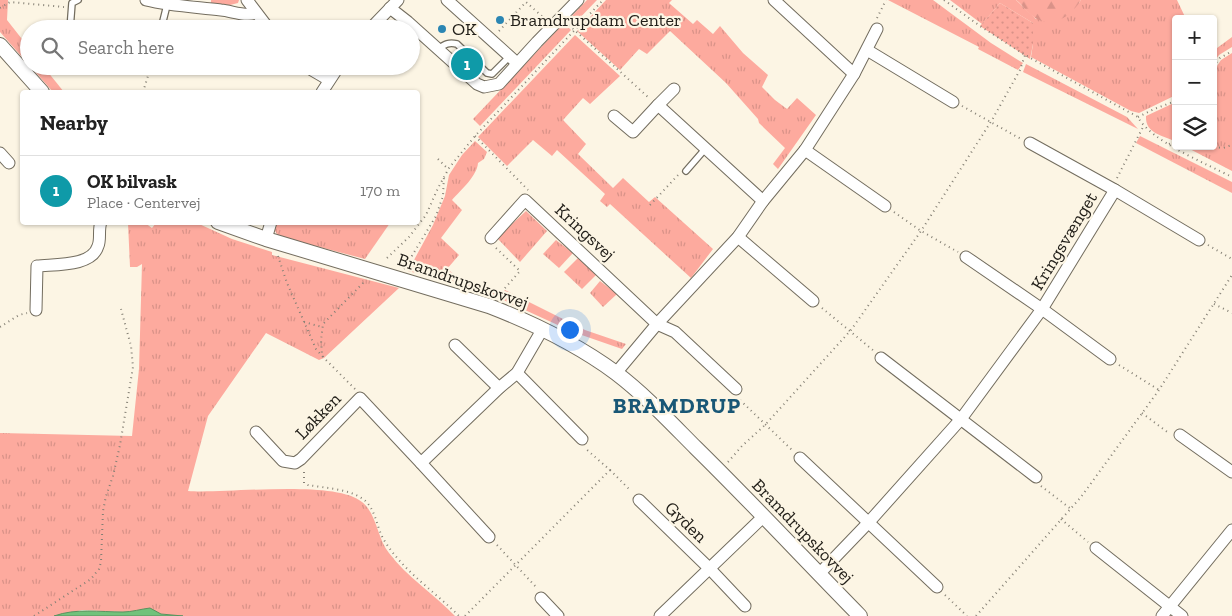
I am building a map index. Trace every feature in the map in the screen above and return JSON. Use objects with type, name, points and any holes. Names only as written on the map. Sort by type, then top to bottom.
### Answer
[{"type":"street","points":[[146,0],[167,5],[251,15],[256,13]]},
{"type":"street","points":[[247,0],[262,20]]},
{"type":"street","points":[[256,13],[260,0]]},
{"type":"street","points":[[447,0],[513,59]]},
{"type":"street","points":[[420,31],[477,84],[484,87],[499,84],[513,59],[578,0]]},
{"type":"street","points":[[774,0],[854,74]]},
{"type":"street","points":[[379,20],[394,4],[410,20]]},
{"type":"street","points":[[616,373],[657,324],[738,237],[763,201],[805,150],[854,74],[877,29]]},
{"type":"street","points":[[0,45],[20,67]]},
{"type":"street","points":[[867,50],[953,102]]},
{"type":"street","points":[[27,75],[40,90]]},
{"type":"street","points":[[320,75],[329,80]]},
{"type":"street","points":[[323,90],[333,75]]},
{"type":"street","points":[[614,116],[633,132],[674,89]]},
{"type":"street","points":[[658,105],[763,201]]},
{"type":"street","name":"Kringsvænget","points":[[1030,143],[1115,190],[1199,240]]},
{"type":"street","points":[[805,150],[885,206]]},
{"type":"street","points":[[0,153],[9,163]]},
{"type":"street","name":"Kringsvænget","points":[[819,574],[869,522],[961,419],[1042,309],[1115,190]]},
{"type":"street","points":[[491,238],[525,200]]},
{"type":"street","name":"Kringsvej","points":[[525,200],[657,324],[675,332],[736,389]]},
{"type":"street","points":[[36,310],[36,266],[83,261],[91,256],[98,247],[101,225]]},
{"type":"street","name":"Bramdrupskovvej","points":[[227,225],[273,241],[489,306],[516,317],[595,359],[639,392],[720,471],[860,616]]},
{"type":"street","points":[[271,225],[273,241]]},
{"type":"street","points":[[738,237],[813,301]]},
{"type":"street","name":"Kringsvænget","points":[[966,257],[1042,309],[1110,360]]},
{"type":"street","points":[[420,463],[517,373],[542,330]]},
{"type":"street","points":[[456,345],[499,388]]},
{"type":"street","points":[[881,358],[1036,477]]},
{"type":"street","points":[[517,373],[582,439]]},
{"type":"street","name":"Løkken","points":[[256,432],[284,461],[294,463],[301,459],[360,398],[489,537]]},
{"type":"street","points":[[1180,435],[1232,472]]},
{"type":"street","points":[[800,458],[937,587]]},
{"type":"street","name":"Gyden","points":[[638,500],[710,569],[745,606]]},
{"type":"street","name":"Gyden","points":[[660,616],[763,517]]},
{"type":"street","points":[[1162,616],[1232,530]]},
{"type":"street","points":[[1096,548],[1182,616]]},
{"type":"street","points":[[541,598],[558,616]]},
{"type":"lane","points":[[71,20],[72,3],[78,0]]},
{"type":"lane","points":[[163,20],[167,5]]},
{"type":"lane","points":[[686,171],[706,148]]},
{"type":"path","points":[[33,4],[34,0]]},
{"type":"path","points":[[420,223],[426,215],[448,169],[476,136],[603,0]]},
{"type":"path","points":[[877,29],[875,23],[886,0]]},
{"type":"path","points":[[944,0],[1025,55],[1138,117],[1143,127],[1168,144],[1232,177]]},
{"type":"path","points":[[0,8],[10,2],[64,7],[72,3]]},
{"type":"path","points":[[491,40],[526,2],[552,25]]},
{"type":"path","points":[[561,16],[574,30],[658,105]]},
{"type":"path","points":[[1217,61],[1232,52]]},
{"type":"path","points":[[720,471],[742,446],[765,426],[851,330],[921,231],[991,122],[1020,70],[1025,55]]},
{"type":"path","points":[[144,90],[148,75]]},
{"type":"path","points":[[953,102],[1030,143]]},
{"type":"path","points":[[1138,117],[1154,108],[1172,102]]},
{"type":"path","points":[[1115,190],[1118,172],[1143,127]]},
{"type":"path","points":[[476,136],[531,192],[525,200]]},
{"type":"path","points":[[1168,144],[1172,142]]},
{"type":"path","points":[[1217,147],[1232,146]]},
{"type":"path","points":[[438,159],[448,169]]},
{"type":"path","points":[[650,205],[681,172],[686,171]]},
{"type":"path","points":[[398,278],[428,232],[436,216],[443,196],[445,174]]},
{"type":"path","points":[[885,206],[921,231],[966,257]]},
{"type":"path","points":[[387,258],[409,237],[418,225]]},
{"type":"path","points":[[489,306],[520,271],[487,240],[491,238]]},
{"type":"path","points":[[1199,240],[1232,259]]},
{"type":"path","points":[[273,241],[287,283],[316,349],[357,391],[360,398]]},
{"type":"path","points":[[976,616],[1070,509],[1159,390],[1232,275]]},
{"type":"path","points":[[324,358],[321,340],[323,324],[364,282]]},
{"type":"path","points":[[813,301],[851,330],[881,358]]},
{"type":"path","points":[[1214,304],[1232,313]]},
{"type":"path","points":[[34,616],[90,579],[99,569],[101,562],[103,511],[119,452],[133,367],[131,346],[121,309]]},
{"type":"path","points":[[0,327],[19,315],[36,310]]},
{"type":"path","points":[[304,322],[322,327]]},
{"type":"path","points":[[1110,360],[1159,390]]},
{"type":"path","points":[[736,389],[738,398],[800,458]]},
{"type":"path","points":[[1142,413],[1171,435],[1180,435]]},
{"type":"path","points":[[582,439],[584,448],[610,470],[638,500]]},
{"type":"path","points":[[301,459],[304,483],[356,495],[364,500],[371,507],[383,537],[394,556],[409,572],[459,616]]},
{"type":"path","points":[[464,616],[610,470]]},
{"type":"path","points":[[1036,477],[1041,486],[1070,509]]},
{"type":"path","points":[[1061,519],[1096,548]]},
{"type":"path","points":[[489,537],[516,565],[539,592],[541,598]]},
{"type":"path","points":[[937,587],[967,616]]},
{"type":"green space","points":[[0,0],[8,0],[7,20],[20,37],[20,55],[0,32]]},
{"type":"green space","points":[[211,0],[239,0],[238,3],[230,5],[211,4]]},
{"type":"green space","points":[[587,0],[597,0],[573,25],[568,20]]},
{"type":"green space","points":[[606,0],[672,0],[669,3],[693,24],[697,20],[713,34],[720,26],[743,53],[768,75],[762,87],[775,100],[787,109],[797,98],[816,115],[778,169],[773,164],[785,148],[759,123],[758,119],[726,83],[670,31],[647,54],[639,49],[620,70],[577,31]]},
{"type":"green space","points":[[888,0],[933,0],[991,43],[1023,63],[1018,70],[978,49],[979,47]]},
{"type":"green space","points":[[950,0],[1016,0],[1036,19],[1079,3],[1081,0],[1177,0],[1184,15],[1172,15],[1172,97],[1139,113],[1131,111],[1031,57],[1033,23],[1000,3],[982,24]]},
{"type":"green space","points":[[1016,0],[1081,0],[1068,15],[1050,22],[1037,19]]},
{"type":"green space","points":[[1000,3],[1033,23],[1033,44],[1030,59],[980,26]]},
{"type":"green space","points":[[564,23],[571,30],[480,126],[473,119]]},
{"type":"green space","points":[[575,35],[620,76],[590,104],[583,98],[563,120],[586,144],[578,154],[613,188],[623,178],[649,202],[655,197],[713,249],[691,278],[610,204],[607,207],[600,201],[605,194],[557,150],[552,156],[533,140],[507,166],[478,137]]},
{"type":"green space","points":[[1232,37],[1232,47],[1217,58],[1217,48]]},
{"type":"green space","points":[[1232,53],[1232,171],[1192,150],[1217,150],[1217,66],[1221,60]]},
{"type":"green space","points":[[1026,64],[1127,117],[1138,129],[1023,72]]},
{"type":"green space","points":[[38,75],[50,75],[62,90],[51,90]]},
{"type":"green space","points":[[1172,104],[1172,140],[1148,127],[1146,116]]},
{"type":"green space","points":[[1140,136],[1232,182],[1232,193],[1136,143]]},
{"type":"green space","points":[[475,141],[487,152],[484,159],[478,163],[472,178],[452,200],[462,210],[441,238],[459,255],[447,269],[462,280],[497,293],[495,296],[408,271],[433,225],[445,196],[449,175],[462,155]]},
{"type":"green space","points":[[526,211],[547,231],[520,262],[497,238]]},
{"type":"green space","points":[[128,225],[148,225],[152,228],[154,225],[201,225],[232,239],[272,252],[272,255],[399,288],[324,358],[319,360],[266,333],[208,416],[188,491],[305,489],[348,495],[362,502],[367,507],[385,547],[396,562],[455,616],[183,616],[161,614],[144,609],[124,612],[82,610],[54,616],[0,616],[0,433],[132,436],[139,369],[142,264],[137,267],[130,267]]},
{"type":"green space","points":[[275,225],[389,225],[365,259],[278,236],[274,229]]},
{"type":"green space","points":[[556,240],[573,253],[559,268],[543,254]]},
{"type":"green space","points":[[578,258],[596,275],[582,289],[564,272]]},
{"type":"green space","points":[[600,281],[617,294],[603,307],[590,293]]},
{"type":"green space","points":[[505,290],[585,330],[626,344],[622,349],[573,332],[499,298]]},
{"type":"shaded area","points":[[150,608],[161,614],[183,616],[54,616],[79,611],[126,612]]},
{"type":"place","name":"Bramdrupdam Center","points":[[500,20]]},
{"type":"place","name":"OK","points":[[442,29]]},
{"type":"place","name":"OK bilvask","points":[[467,64]]},
{"type":"district","name":"BRAMDRUP","points":[[677,405]]}]
